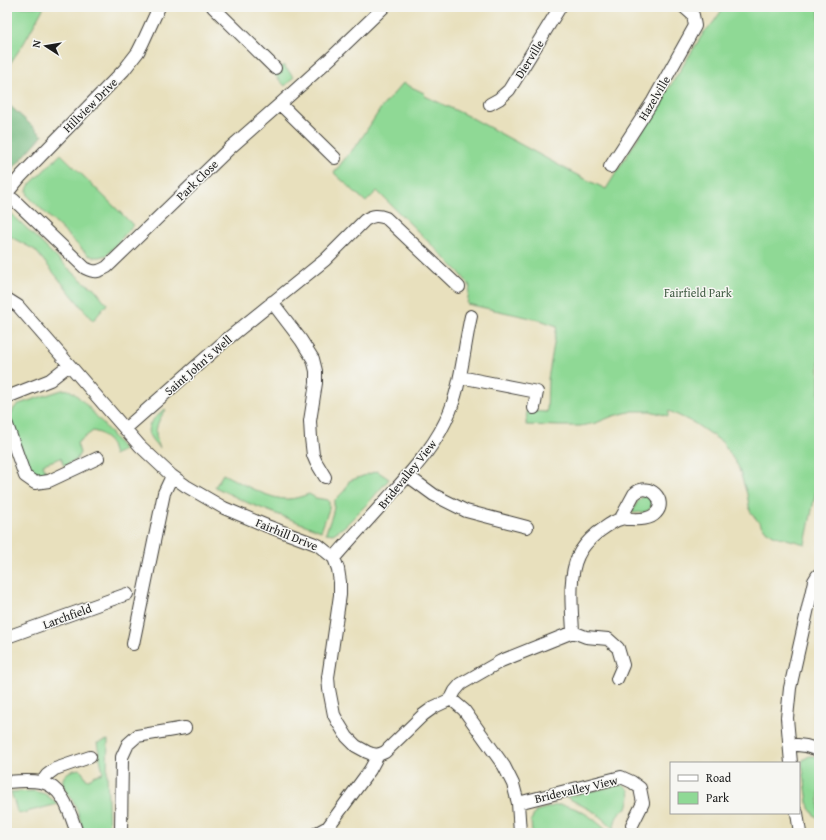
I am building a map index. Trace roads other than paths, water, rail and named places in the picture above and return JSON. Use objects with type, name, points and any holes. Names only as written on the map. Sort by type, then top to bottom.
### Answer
[{"type":"street","name":"Hillview Drive","points":[[7,193],[21,176],[124,70],[138,52],[159,7]]},
{"type":"street","points":[[213,7],[275,68]]},
{"type":"street","name":"Park Close","points":[[7,196],[14,200],[85,268],[91,272],[98,272],[107,267],[230,148],[332,57],[384,7]]},
{"type":"street","name":"Dierville","points":[[490,104],[499,99],[509,90],[560,7]]},
{"type":"street","name":"Hazelville","points":[[610,167],[653,102],[695,26],[693,16],[684,7]]},
{"type":"street","points":[[280,104],[335,158]]},
{"type":"street","name":"Saint John's Well","points":[[125,429],[226,340],[325,260],[370,216],[375,215],[386,218],[459,287]]},
{"type":"street","name":"Fairhill Drive","points":[[7,298],[18,306],[148,454],[172,476],[224,508],[318,545],[334,558]]},
{"type":"street","points":[[272,302],[301,340],[313,359],[316,371],[316,383],[311,416],[311,438],[316,462],[325,477]]},
{"type":"street","name":"Bridevalley View","points":[[334,558],[408,476],[435,442],[450,410],[460,377],[471,316]]},
{"type":"street","points":[[7,398],[50,380],[69,365]]},
{"type":"street","points":[[460,377],[537,392],[534,408]]},
{"type":"street","points":[[7,425],[25,476],[35,483],[49,481],[98,458]]},
{"type":"street","points":[[133,644],[164,493],[172,476]]},
{"type":"street","points":[[408,476],[434,495],[466,511],[527,527]]},
{"type":"street","points":[[573,632],[573,572],[578,556],[586,544],[594,536],[605,527],[621,518]]},
{"type":"street","points":[[334,558],[338,569],[340,595],[328,677],[331,701],[334,715],[340,726],[347,737],[362,750],[378,755],[385,752],[424,715],[434,707],[451,699],[461,684],[501,661],[573,632],[586,637],[608,639],[618,648],[623,665],[617,679]]},
{"type":"street","points":[[791,762],[787,718],[790,688],[814,581],[819,574]]},
{"type":"street","name":"Larchfield","points":[[7,637],[127,594]]},
{"type":"street","name":"Bridevalley View","points":[[451,699],[464,710],[504,766],[513,784],[518,802],[520,833]]},
{"type":"street","points":[[121,833],[122,757],[128,744],[137,736],[185,728]]},
{"type":"street","points":[[789,744],[806,746],[819,750]]},
{"type":"street","points":[[317,833],[331,830],[378,755]]},
{"type":"street","points":[[42,782],[47,775],[55,769],[90,757]]},
{"type":"street","name":"Bridevalley View","points":[[518,802],[621,777],[640,788],[643,803],[632,825]]},
{"type":"street","points":[[7,782],[42,782],[58,791],[67,806],[77,833]]},
{"type":"street","points":[[797,814],[800,833]]},
{"type":"park label","name":"Fairfield Park","points":[[698,292]]}]
